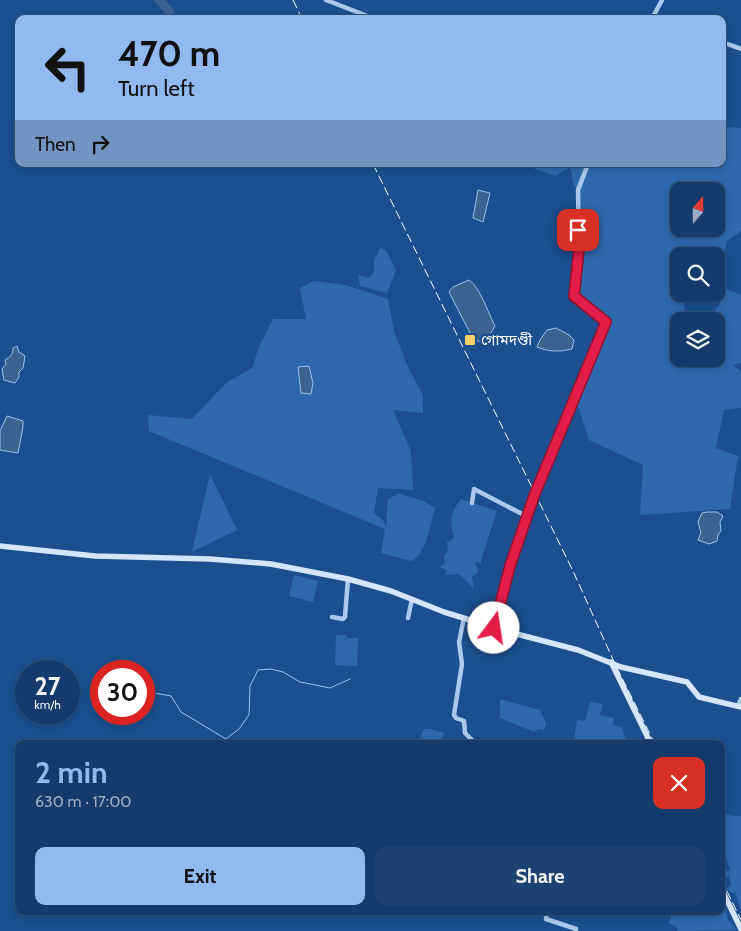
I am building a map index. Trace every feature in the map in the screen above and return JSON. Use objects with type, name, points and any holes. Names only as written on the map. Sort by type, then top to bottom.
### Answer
[{"type":"main road","points":[[0,546],[95,556],[210,559],[271,564],[348,579],[391,591],[494,628],[578,650],[621,667],[687,682],[699,697],[740,707]]},
{"type":"main road","points":[[611,662],[648,740]]},
{"type":"main road","points":[[725,896],[741,929]]},
{"type":"street","points":[[326,0],[365,15]]},
{"type":"street","points":[[655,15],[662,0]]},
{"type":"street","points":[[726,43],[741,49]]},
{"type":"street","points":[[494,628],[510,566],[534,496],[606,322],[574,296],[579,249],[578,190],[587,167]]},
{"type":"street","points":[[472,503],[474,489],[528,516]]},
{"type":"street","points":[[332,617],[344,619],[345,617],[348,579]]},
{"type":"street","points":[[408,618],[412,600]]},
{"type":"street","points":[[464,618],[459,642],[462,664],[454,715],[456,718],[464,721],[465,733],[472,740]]},
{"type":"street","points":[[740,707],[741,699]]},
{"type":"street","points":[[546,915],[546,919],[576,929]]},
{"type":"shaded area","points":[[726,127],[741,128],[741,231],[727,241],[725,250],[725,247],[670,247],[670,302],[685,302],[686,312],[670,312],[670,367],[725,367],[725,312],[714,312],[721,302],[725,302],[726,289],[741,295],[741,363],[733,365],[741,372],[741,408],[724,410],[716,448],[738,456],[730,509],[640,515],[643,465],[589,440],[578,406],[606,322],[574,296],[578,190],[574,186],[570,167],[726,167]]},
{"type":"shaded area","points":[[530,167],[570,167],[555,176]]},
{"type":"shaded area","points":[[478,190],[490,193],[483,222],[473,218]]},
{"type":"shaded area","points":[[380,248],[386,250],[396,270],[387,293],[360,286],[358,275],[369,278],[374,272],[374,261]]},
{"type":"shaded area","points":[[469,280],[477,289],[495,326],[489,336],[479,342],[470,333],[449,292],[453,287]]},
{"type":"shaded area","points":[[313,281],[346,285],[388,299],[394,331],[407,365],[423,395],[423,413],[393,410],[411,451],[413,490],[378,488],[374,513],[384,521],[386,527],[388,499],[399,493],[425,502],[435,508],[430,530],[421,553],[411,561],[381,553],[385,529],[149,431],[148,415],[192,419],[226,383],[252,368],[259,347],[273,319],[306,319],[300,288]]},
{"type":"shaded area","points":[[556,328],[574,340],[572,349],[554,351],[537,347],[547,330]]},
{"type":"shaded area","points":[[17,346],[19,352],[25,356],[23,368],[19,372],[19,377],[15,383],[4,380],[2,369],[6,364],[5,360],[11,356],[13,348]]},
{"type":"shaded area","points":[[309,366],[313,383],[311,394],[301,393],[298,367]]},
{"type":"shaded area","points":[[7,416],[23,421],[18,453],[0,450],[0,431]]},
{"type":"shaded area","points":[[210,474],[237,530],[192,552]]},
{"type":"shaded area","points":[[461,499],[497,511],[481,563],[475,562],[478,572],[472,576],[474,589],[459,574],[445,575],[447,571],[440,567],[445,563],[444,556],[448,551],[447,542],[452,540],[454,536],[452,516]]},
{"type":"shaded area","points":[[717,512],[723,516],[720,522],[721,531],[717,541],[709,544],[698,540],[701,533],[698,522],[702,513]]},
{"type":"shaded area","points":[[294,575],[318,581],[313,602],[289,596]]},
{"type":"shaded area","points":[[336,635],[346,635],[346,638],[358,638],[357,666],[335,665]]},
{"type":"shaded area","points":[[500,699],[540,710],[546,723],[544,730],[538,729],[534,732],[500,718]]},
{"type":"shaded area","points":[[590,702],[603,704],[600,715],[614,718],[613,725],[622,728],[626,740],[574,740],[577,720],[585,721]]},
{"type":"shaded area","points":[[430,729],[444,733],[442,740],[419,740],[423,730]]},
{"type":"shaded area","points":[[725,814],[741,816],[741,911],[736,894],[725,889],[731,885],[729,876],[725,879],[725,871],[730,871],[725,853]]},
{"type":"shaded area","points":[[725,908],[728,920],[737,930],[677,931],[678,928],[669,923],[672,915],[725,915]]},
{"type":"waterway","points":[[159,0],[170,12]]},
{"type":"waterway","points":[[155,693],[171,696],[181,712],[226,739],[239,729],[249,715],[250,686],[258,670],[271,669],[283,672],[300,682],[330,688],[350,679]]},
{"type":"railway","points":[[293,0],[300,15]]},
{"type":"railway","points":[[374,167],[573,571],[615,664],[653,740]]},
{"type":"railway","points":[[725,887],[741,920]]},
{"type":"place","name":"গোমদণ্ডী","points":[[470,340]]},
{"type":"route","points":[[494,628],[510,566],[534,496],[606,322],[574,296],[579,249],[578,230]]}]
